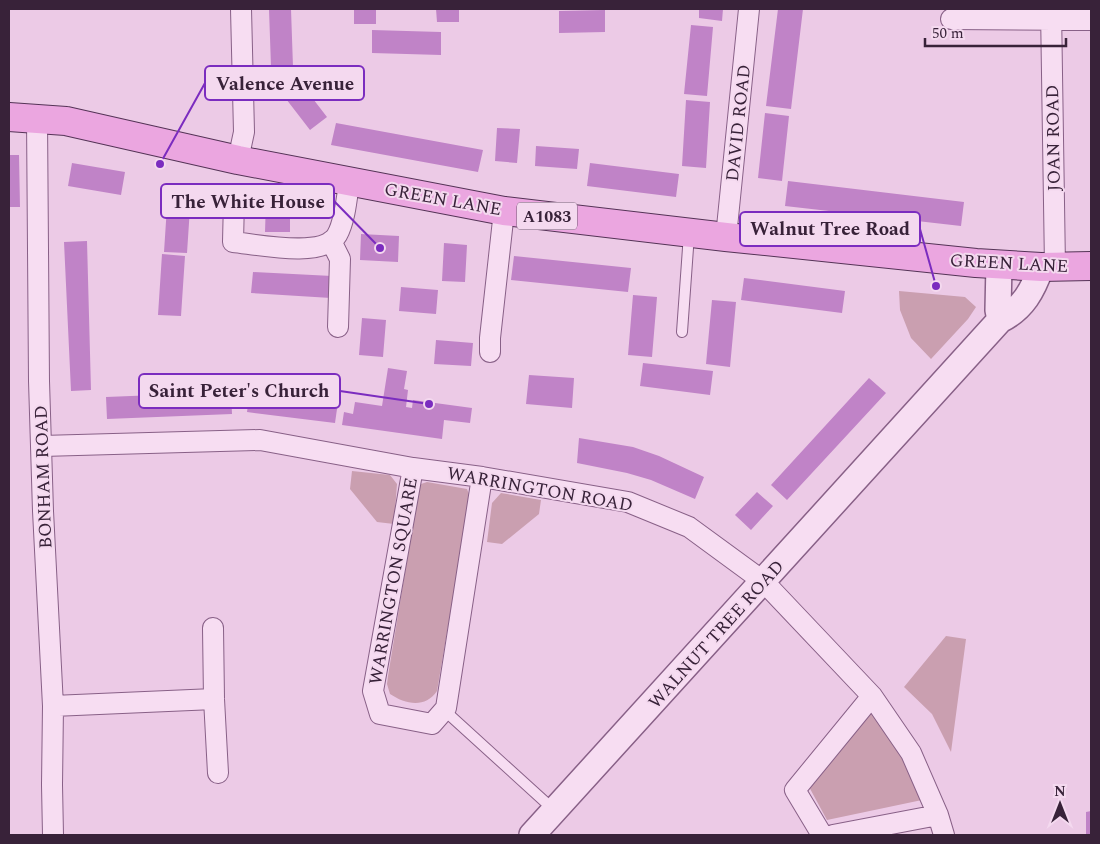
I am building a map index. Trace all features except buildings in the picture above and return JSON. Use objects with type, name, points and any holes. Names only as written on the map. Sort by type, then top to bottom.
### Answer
[{"type":"main road","name":"GREEN LANE","points":[[9,118],[66,121],[238,160],[504,211],[726,237],[999,264],[1048,267],[1091,266]]},
{"type":"street","points":[[238,160],[244,132],[241,9]]},
{"type":"street","name":"DAVID ROAD","points":[[726,237],[749,9]]},
{"type":"street","points":[[950,19],[1051,14],[1091,20]]},
{"type":"street","name":"JOAN ROAD","points":[[1048,267],[1051,14]]},
{"type":"street","name":"BONHAM ROAD","points":[[36,118],[39,381],[43,511],[53,706],[53,835]]},
{"type":"street","points":[[234,200],[232,250],[301,249],[325,245],[337,236],[346,206],[350,182]]},
{"type":"street","points":[[490,352],[504,211]]},
{"type":"street","points":[[331,240],[340,259],[338,327]]},
{"type":"street","points":[[999,264],[998,310],[1000,320]]},
{"type":"street","name":"WALNUT TREE ROAD","points":[[532,835],[764,582],[1000,320],[1012,314],[1024,303],[1048,267]]},
{"type":"street","name":"WARRINGTON ROAD","points":[[42,446],[260,440],[413,468],[482,477],[628,502],[689,527],[764,582],[872,696],[911,753],[938,815],[944,835]]},
{"type":"street","name":"WARRINGTON SQUARE","points":[[413,468],[373,691],[380,714],[432,724],[444,710]]},
{"type":"street","points":[[444,710],[446,708],[482,477]]},
{"type":"street","points":[[213,628],[218,773]]},
{"type":"street","points":[[822,835],[794,790],[872,696]]},
{"type":"street","points":[[53,706],[214,699]]},
{"type":"street","points":[[833,835],[938,815]]},
{"type":"lane","points":[[682,332],[689,233]]},
{"type":"lane","points":[[444,710],[554,811]]},
{"type":"shaded area","points":[[899,291],[965,297],[976,307],[968,319],[931,359],[911,338],[900,310]]},
{"type":"shaded area","points":[[352,471],[390,475],[397,484],[394,524],[377,522],[350,489]]},
{"type":"shaded area","points":[[427,482],[467,489],[470,497],[437,691],[427,700],[415,703],[402,700],[390,694],[387,684],[419,487]]},
{"type":"shaded area","points":[[501,493],[541,500],[539,514],[502,544],[487,542],[492,503]]},
{"type":"shaded area","points":[[946,636],[966,639],[951,752],[932,714],[904,687]]},
{"type":"shaded area","points":[[873,710],[902,753],[922,800],[827,820],[808,785]]},
{"type":"place","name":"Valence Avenue","points":[[160,164]]},
{"type":"place","name":"The White House","points":[[380,248]]},
{"type":"place","name":"Walnut Tree Road","points":[[936,286]]},
{"type":"place","name":"Saint Peter's Church","points":[[429,404]]}]
